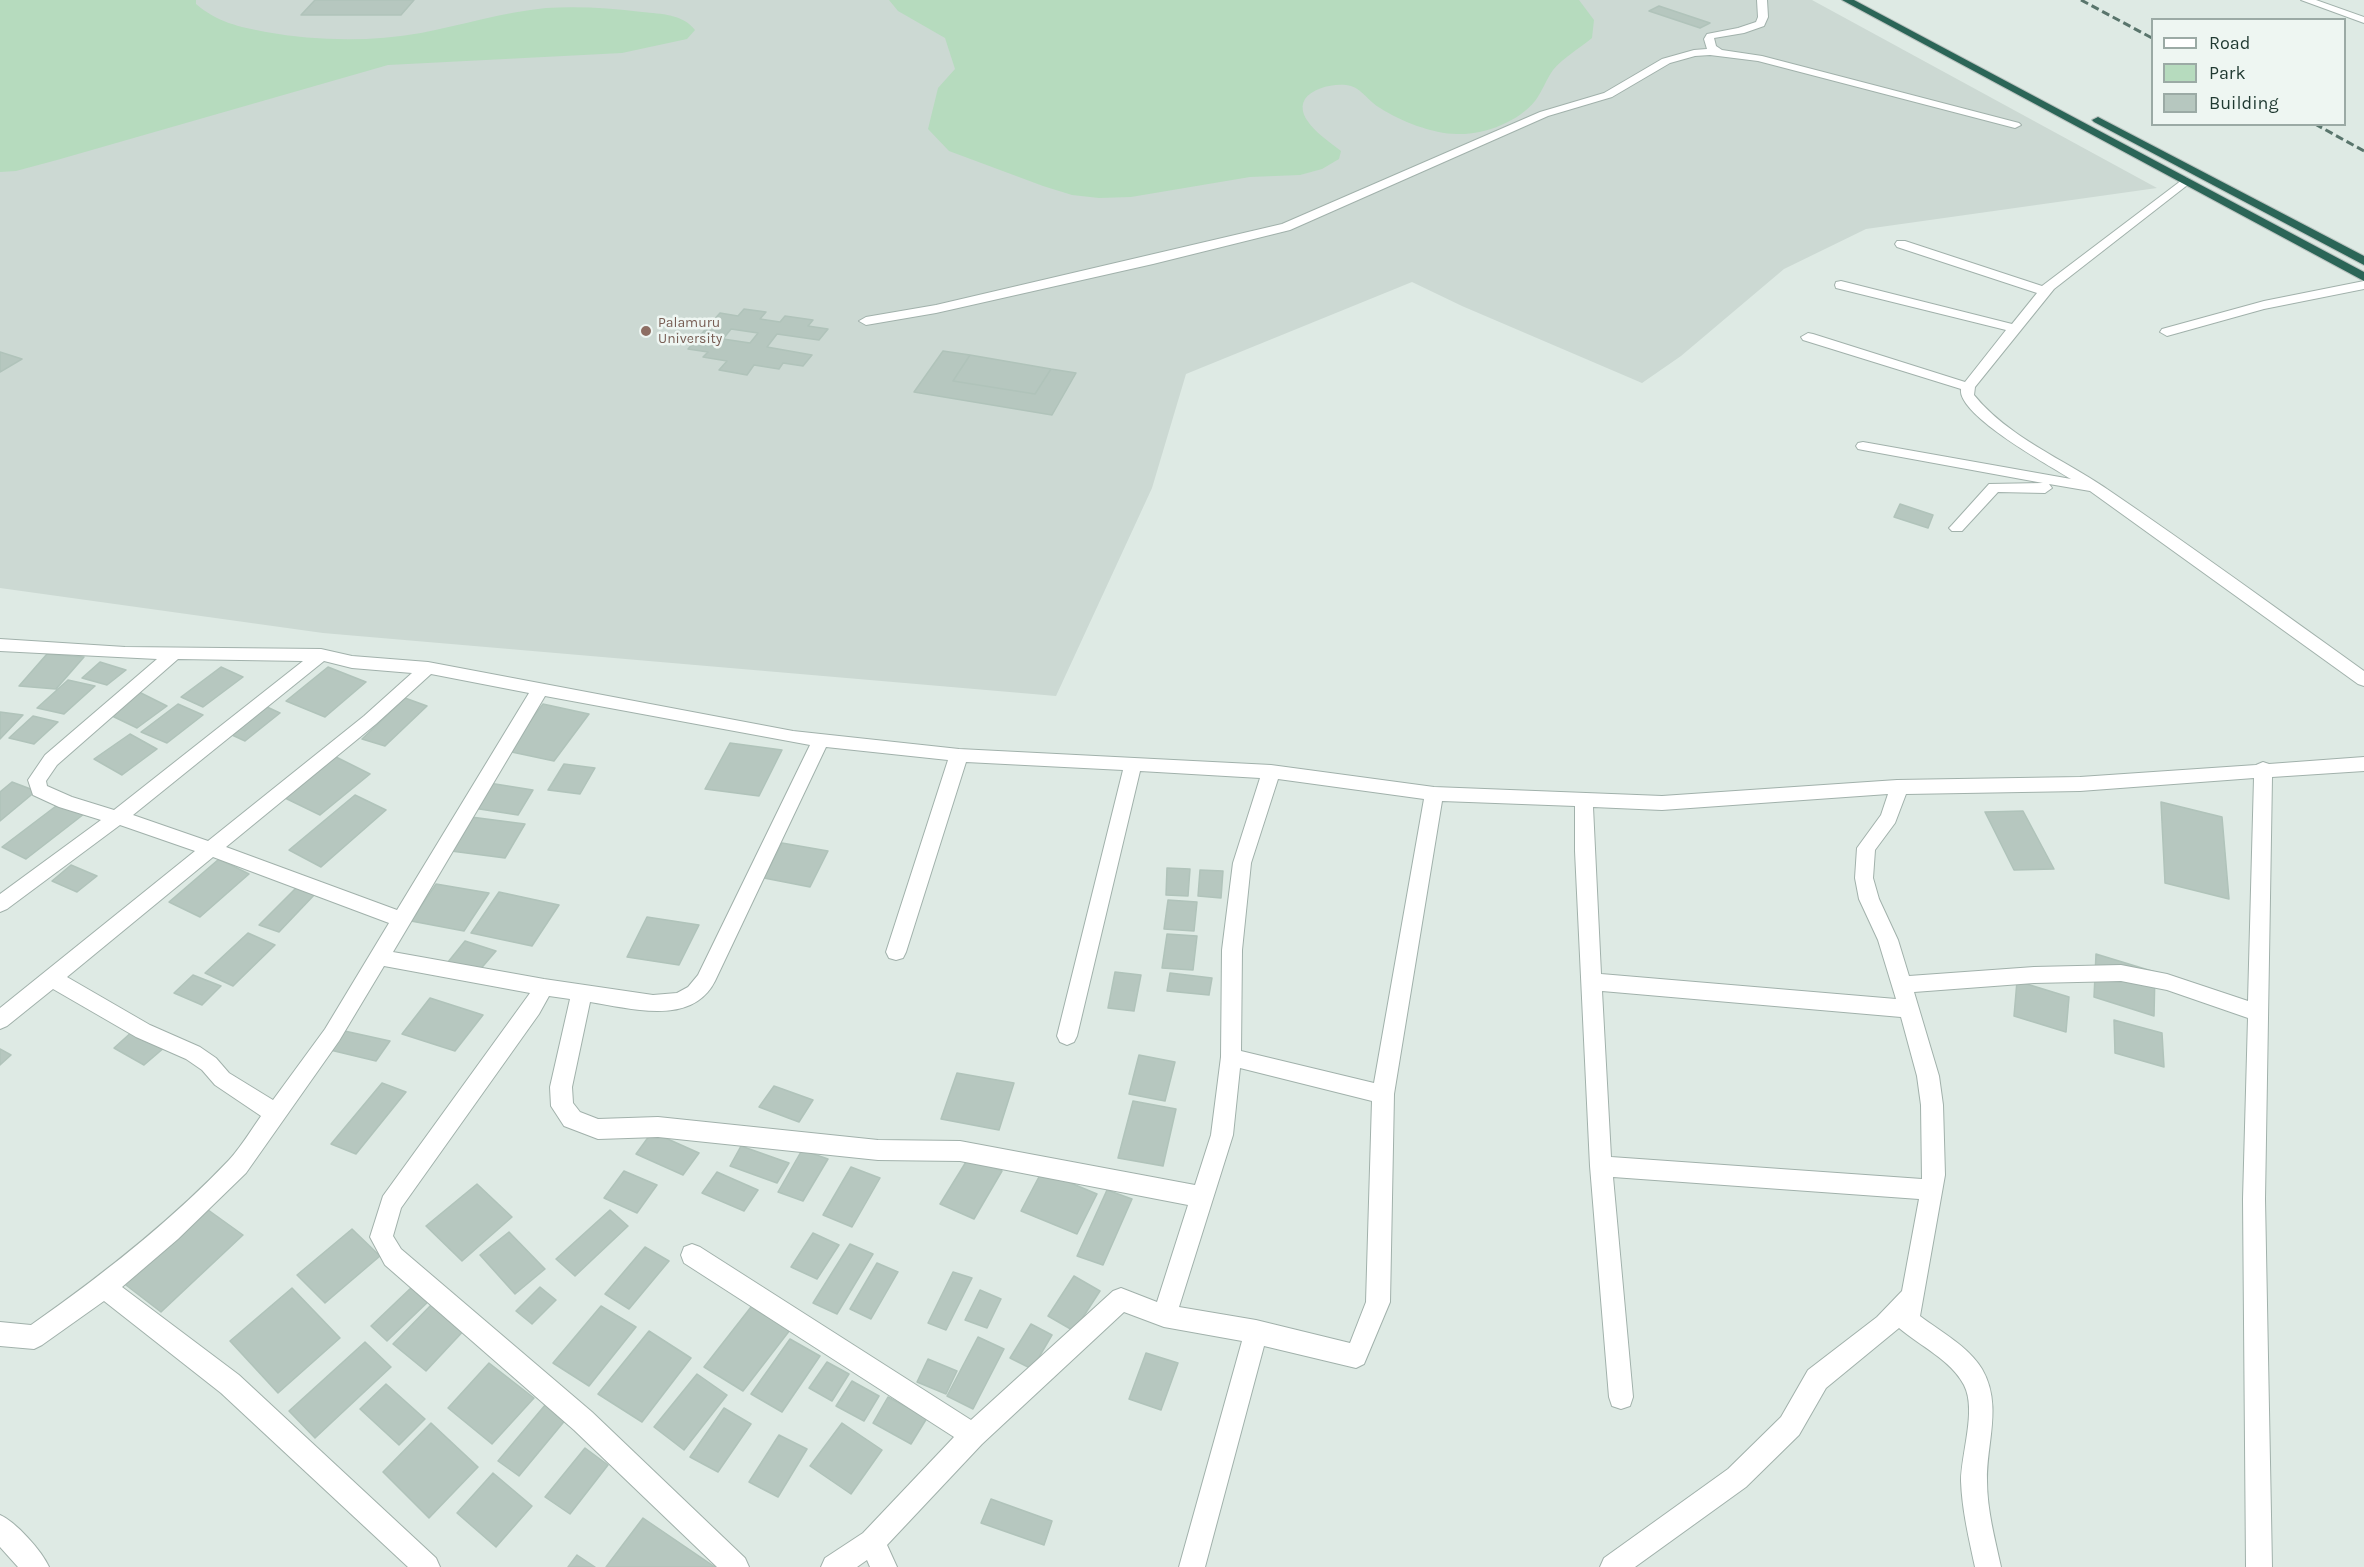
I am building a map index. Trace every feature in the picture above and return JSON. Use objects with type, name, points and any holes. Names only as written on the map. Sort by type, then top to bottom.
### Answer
[{"type":"highway","points":[[1846,0],[2364,277]]},
{"type":"highway","points":[[1868,0],[2364,261]]},
{"type":"street","points":[[1719,53],[1711,47],[1709,39],[1711,36],[1740,31],[1760,24],[1763,17],[1762,0]]},
{"type":"street","points":[[2306,0],[2364,20]]},
{"type":"street","points":[[866,321],[936,309],[1286,227],[1544,114],[1608,95],[1666,61],[1694,53],[1719,53],[1758,58],[2015,125]]},
{"type":"street","points":[[2186,182],[2045,291],[2013,328],[1968,387],[1967,395],[1974,407],[2003,429],[2098,489],[2364,680]]},
{"type":"street","points":[[1901,244],[2045,291]]},
{"type":"street","points":[[1841,285],[2013,328]]},
{"type":"street","points":[[2167,332],[2193,323],[2315,293],[2364,285]]},
{"type":"street","points":[[1808,337],[1968,387]]},
{"type":"street","points":[[1863,446],[2098,489]]},
{"type":"street","points":[[1957,528],[1994,487],[2098,489]]},
{"type":"street","points":[[0,645],[125,653],[321,655],[352,662],[428,668],[793,737],[959,755],[1271,772],[1434,794],[1662,802],[1896,787],[2080,784],[2263,769],[2364,764]]},
{"type":"street","points":[[175,653],[51,760],[37,780],[39,790],[50,796],[119,816],[400,919]]},
{"type":"street","points":[[0,903],[119,816],[321,655]]},
{"type":"street","points":[[0,1020],[370,720],[428,668]]},
{"type":"street","points":[[0,1334],[34,1337],[104,1287],[170,1231],[231,1172],[332,1035],[541,688]]},
{"type":"street","points":[[378,957],[582,993],[653,1002],[680,1001],[695,993],[705,981],[821,740]]},
{"type":"street","points":[[897,952],[959,755]]},
{"type":"street","points":[[1067,1036],[1133,764]]},
{"type":"street","points":[[2259,1567],[2254,1199],[2263,769]]},
{"type":"street","points":[[1164,1316],[1222,1135],[1231,1057],[1232,950],[1242,863],[1271,772]]},
{"type":"street","points":[[1896,787],[1897,796],[1889,818],[1866,848],[1864,878],[1869,899],[1888,940],[1929,1085],[1934,1175],[1907,1320],[1965,1366],[1979,1391],[1981,1421],[1973,1479],[1977,1515],[1988,1567]]},
{"type":"street","points":[[834,1567],[872,1542],[973,1435],[1121,1299],[1164,1316],[1256,1332],[1356,1356],[1378,1302],[1383,1094],[1434,794]]},
{"type":"street","points":[[1584,801],[1584,851],[1601,1166],[1621,1397]]},
{"type":"street","points":[[1902,985],[2034,975],[2121,973],[2167,982],[2259,1012]]},
{"type":"street","points":[[51,978],[143,1031],[193,1053],[222,1079],[275,1113]]},
{"type":"street","points":[[1591,982],[1909,1009]]},
{"type":"street","points":[[544,987],[532,1008],[391,1203],[381,1237],[393,1257],[583,1420],[736,1567]]},
{"type":"street","points":[[582,993],[561,1087],[562,1107],[572,1119],[598,1129],[658,1127],[878,1150],[960,1151],[1203,1197]]},
{"type":"street","points":[[1231,1057],[1383,1094]]},
{"type":"street","points":[[1601,1166],[1932,1190]]},
{"type":"street","points":[[692,1255],[973,1435]]},
{"type":"street","points":[[104,1287],[230,1384],[427,1567]]},
{"type":"street","points":[[1613,1567],[1737,1479],[1790,1426],[1817,1379],[1885,1325],[1913,1297]]},
{"type":"street","points":[[1192,1567],[1256,1332]]},
{"type":"street","points":[[0,1528],[36,1567]]},
{"type":"street","points":[[872,1542],[884,1567]]},
{"type":"shaded area","name":"Palamuru University","points":[[0,0],[1812,0],[2157,188],[1866,229],[1784,269],[1681,356],[1642,383],[1462,306],[1412,282],[1186,374],[1152,488],[1056,696],[323,633],[0,588]]},
{"type":"green space","points":[[0,0],[196,0],[196,4],[212,15],[238,26],[285,35],[324,39],[402,36],[515,12],[558,7],[606,8],[664,14],[684,21],[695,30],[687,39],[622,53],[388,65],[57,160],[16,171],[0,172]]},
{"type":"green space","points":[[889,0],[1579,0],[1594,20],[1592,38],[1553,70],[1528,108],[1510,121],[1489,130],[1467,134],[1448,133],[1417,126],[1388,113],[1351,86],[1333,85],[1314,91],[1305,99],[1303,107],[1308,122],[1314,129],[1341,151],[1339,159],[1322,169],[1300,175],[1250,177],[1131,197],[1099,198],[1072,195],[1043,186],[949,151],[928,129],[938,88],[955,69],[945,38],[898,11]]},
{"type":"building","points":[[315,0],[414,0],[401,15],[301,15]]},
{"type":"building","points":[[1659,6],[1710,23],[1700,28],[1649,11]]},
{"type":"building","points":[[744,309],[766,312],[760,319],[780,322],[785,316],[813,320],[808,326],[828,329],[819,340],[777,334],[767,347],[812,355],[803,366],[783,363],[779,369],[754,365],[747,375],[719,370],[727,361],[703,357],[708,352],[688,349],[720,313],[738,316]],"holes":[[[731,329],[758,333],[750,343],[723,339]]]},
{"type":"building","points":[[943,351],[970,355],[953,381],[1035,394],[1051,369],[1076,373],[1052,415],[914,392]]},
{"type":"building","points":[[0,352],[22,359],[0,372]]},
{"type":"building","points":[[970,355],[1051,369],[1035,394],[953,381]]},
{"type":"building","points":[[1900,504],[1933,515],[1928,528],[1894,517]]},
{"type":"building","points":[[47,654],[84,657],[56,689],[19,686]]},
{"type":"building","points":[[100,662],[126,670],[107,685],[82,678]]},
{"type":"building","points":[[221,667],[243,677],[203,707],[181,697]]},
{"type":"building","points":[[328,667],[366,682],[325,717],[286,701]]},
{"type":"building","points":[[68,680],[95,686],[64,714],[37,708]]},
{"type":"building","points":[[139,692],[167,706],[137,728],[108,714]]},
{"type":"building","points":[[405,698],[427,706],[385,746],[362,739]]},
{"type":"building","points":[[178,704],[203,715],[167,743],[141,732]]},
{"type":"building","points":[[543,704],[589,714],[554,761],[507,751]]},
{"type":"building","points":[[267,707],[280,713],[245,741],[232,735]]},
{"type":"building","points":[[0,712],[23,715],[0,739]]},
{"type":"building","points":[[33,716],[58,722],[34,744],[9,738]]},
{"type":"building","points":[[130,734],[157,749],[122,775],[94,759]]},
{"type":"building","points":[[730,743],[782,750],[759,796],[705,789]]},
{"type":"building","points":[[336,757],[370,774],[320,815],[285,798]]},
{"type":"building","points":[[564,764],[595,768],[580,794],[548,790]]},
{"type":"building","points":[[12,782],[36,791],[0,821],[0,792]]},
{"type":"building","points":[[489,783],[533,790],[518,815],[473,808]]},
{"type":"building","points":[[355,795],[386,810],[321,867],[289,850]]},
{"type":"building","points":[[2161,802],[2222,817],[2229,899],[2165,883]]},
{"type":"building","points":[[60,803],[84,814],[26,859],[2,847]]},
{"type":"building","points":[[2023,811],[2054,869],[2014,870],[1985,812]]},
{"type":"building","points":[[471,817],[525,824],[505,858],[451,851]]},
{"type":"building","points":[[782,843],[828,851],[810,887],[764,878]]},
{"type":"building","points":[[219,859],[249,874],[200,917],[169,902]]},
{"type":"building","points":[[71,865],[97,876],[77,892],[52,881]]},
{"type":"building","points":[[1167,868],[1190,869],[1188,896],[1166,895]]},
{"type":"building","points":[[1200,870],[1223,871],[1221,898],[1198,896]]},
{"type":"building","points":[[436,884],[489,893],[464,931],[411,921]]},
{"type":"building","points":[[298,886],[317,892],[279,932],[259,925]]},
{"type":"building","points":[[499,892],[559,905],[532,946],[471,933]]},
{"type":"building","points":[[1168,900],[1197,902],[1194,931],[1164,929]]},
{"type":"building","points":[[647,917],[699,925],[679,965],[627,957]]},
{"type":"building","points":[[248,933],[275,945],[233,986],[205,973]]},
{"type":"building","points":[[1167,934],[1197,936],[1193,970],[1162,968]]},
{"type":"building","points":[[465,941],[496,951],[478,972],[448,962]]},
{"type":"building","points":[[2096,954],[2155,972],[2154,1016],[2094,997]]},
{"type":"building","points":[[1115,972],[1141,975],[1134,1011],[1108,1008]]},
{"type":"building","points":[[1170,973],[1212,978],[1209,995],[1167,991]]},
{"type":"building","points":[[193,975],[221,986],[202,1005],[174,993]]},
{"type":"building","points":[[2017,981],[2069,997],[2066,1032],[2014,1016]]},
{"type":"building","points":[[430,998],[483,1015],[455,1051],[402,1034]]},
{"type":"building","points":[[2114,1020],[2162,1033],[2164,1067],[2115,1053]]},
{"type":"building","points":[[134,1030],[165,1047],[144,1065],[114,1048]]},
{"type":"building","points":[[340,1030],[390,1041],[376,1061],[326,1049]]},
{"type":"building","points":[[0,1049],[11,1055],[0,1065]]},
{"type":"building","points":[[1139,1055],[1175,1062],[1165,1101],[1129,1094]]},
{"type":"building","points":[[957,1073],[1014,1083],[999,1130],[941,1119]]},
{"type":"building","points":[[382,1083],[406,1092],[356,1154],[331,1144]]},
{"type":"building","points":[[774,1086],[813,1100],[799,1122],[759,1107]]},
{"type":"building","points":[[1133,1101],[1176,1109],[1163,1166],[1118,1158]]},
{"type":"building","points":[[652,1132],[699,1153],[683,1175],[636,1154]]},
{"type":"building","points":[[741,1146],[789,1163],[777,1183],[730,1166]]},
{"type":"building","points":[[802,1150],[828,1159],[803,1201],[778,1192]]},
{"type":"building","points":[[969,1157],[1002,1171],[974,1219],[940,1204]]},
{"type":"building","points":[[851,1167],[880,1178],[852,1227],[823,1215]]},
{"type":"building","points":[[624,1171],[657,1185],[637,1213],[604,1198]]},
{"type":"building","points":[[1042,1171],[1097,1194],[1077,1234],[1021,1211]]},
{"type":"building","points":[[717,1172],[758,1190],[744,1211],[702,1193]]},
{"type":"building","points":[[477,1184],[512,1217],[462,1261],[426,1226]]},
{"type":"building","points":[[1107,1190],[1132,1199],[1103,1265],[1077,1256]]},
{"type":"building","points":[[204,1207],[243,1235],[161,1312],[122,1282]]},
{"type":"building","points":[[610,1210],[628,1226],[575,1276],[556,1259]]},
{"type":"building","points":[[352,1229],[380,1256],[325,1303],[297,1275]]},
{"type":"building","points":[[509,1232],[545,1269],[515,1294],[480,1255]]},
{"type":"building","points":[[813,1233],[839,1245],[817,1279],[791,1267]]},
{"type":"building","points":[[850,1244],[873,1254],[837,1314],[813,1303]]},
{"type":"building","points":[[645,1247],[669,1261],[629,1309],[605,1294]]},
{"type":"building","points":[[877,1263],[898,1272],[871,1319],[850,1309]]},
{"type":"building","points":[[953,1272],[972,1278],[946,1330],[928,1323]]},
{"type":"building","points":[[1074,1276],[1100,1291],[1074,1331],[1048,1316]]},
{"type":"building","points":[[414,1285],[431,1299],[387,1341],[371,1326]]},
{"type":"building","points":[[540,1287],[556,1300],[532,1324],[516,1311]]},
{"type":"building","points":[[292,1288],[340,1338],[278,1393],[230,1341]]},
{"type":"building","points":[[980,1290],[1001,1299],[987,1328],[965,1320]]},
{"type":"building","points":[[434,1302],[468,1326],[426,1371],[393,1344]]},
{"type":"building","points":[[601,1306],[636,1327],[589,1386],[553,1363]]},
{"type":"building","points":[[751,1307],[790,1330],[743,1391],[704,1367]]},
{"type":"building","points":[[1031,1324],[1052,1335],[1032,1369],[1010,1358]]},
{"type":"building","points":[[649,1331],[691,1358],[642,1422],[598,1394]]},
{"type":"building","points":[[978,1337],[1004,1349],[973,1409],[947,1396]]},
{"type":"building","points":[[790,1339],[820,1356],[782,1412],[751,1394]]},
{"type":"building","points":[[365,1342],[391,1367],[315,1438],[289,1411]]},
{"type":"building","points":[[1146,1353],[1178,1363],[1161,1410],[1129,1399]]},
{"type":"building","points":[[928,1359],[957,1371],[946,1394],[917,1382]]},
{"type":"building","points":[[827,1362],[849,1374],[832,1401],[809,1388]]},
{"type":"building","points":[[489,1363],[534,1398],[492,1444],[448,1408]]},
{"type":"building","points":[[697,1374],[727,1395],[684,1450],[654,1427]]},
{"type":"building","points":[[852,1381],[879,1396],[864,1421],[836,1406]]},
{"type":"building","points":[[386,1384],[425,1419],[399,1445],[360,1409]]},
{"type":"building","points":[[888,1397],[927,1418],[911,1444],[873,1423]]},
{"type":"building","points":[[546,1404],[567,1418],[519,1476],[498,1461]]},
{"type":"building","points":[[724,1408],[751,1424],[718,1472],[690,1457]]},
{"type":"building","points":[[431,1423],[478,1467],[429,1518],[383,1472]]},
{"type":"building","points":[[842,1423],[882,1450],[851,1494],[810,1466]]},
{"type":"building","points":[[779,1435],[807,1449],[778,1497],[749,1482]]},
{"type":"building","points":[[585,1448],[608,1465],[570,1514],[545,1497]]},
{"type":"building","points":[[493,1473],[532,1506],[496,1547],[457,1513]]},
{"type":"building","points":[[991,1499],[1052,1521],[1044,1545],[981,1523]]},
{"type":"building","points":[[643,1518],[715,1567],[606,1567]]},
{"type":"building","points":[[577,1555],[595,1567],[568,1567]]},
{"type":"railway","points":[[2081,0],[2151,37]]},
{"type":"railway","points":[[2319,126],[2364,151]]},
{"type":"place","name":"Palamuru University","points":[[646,331]]}]
